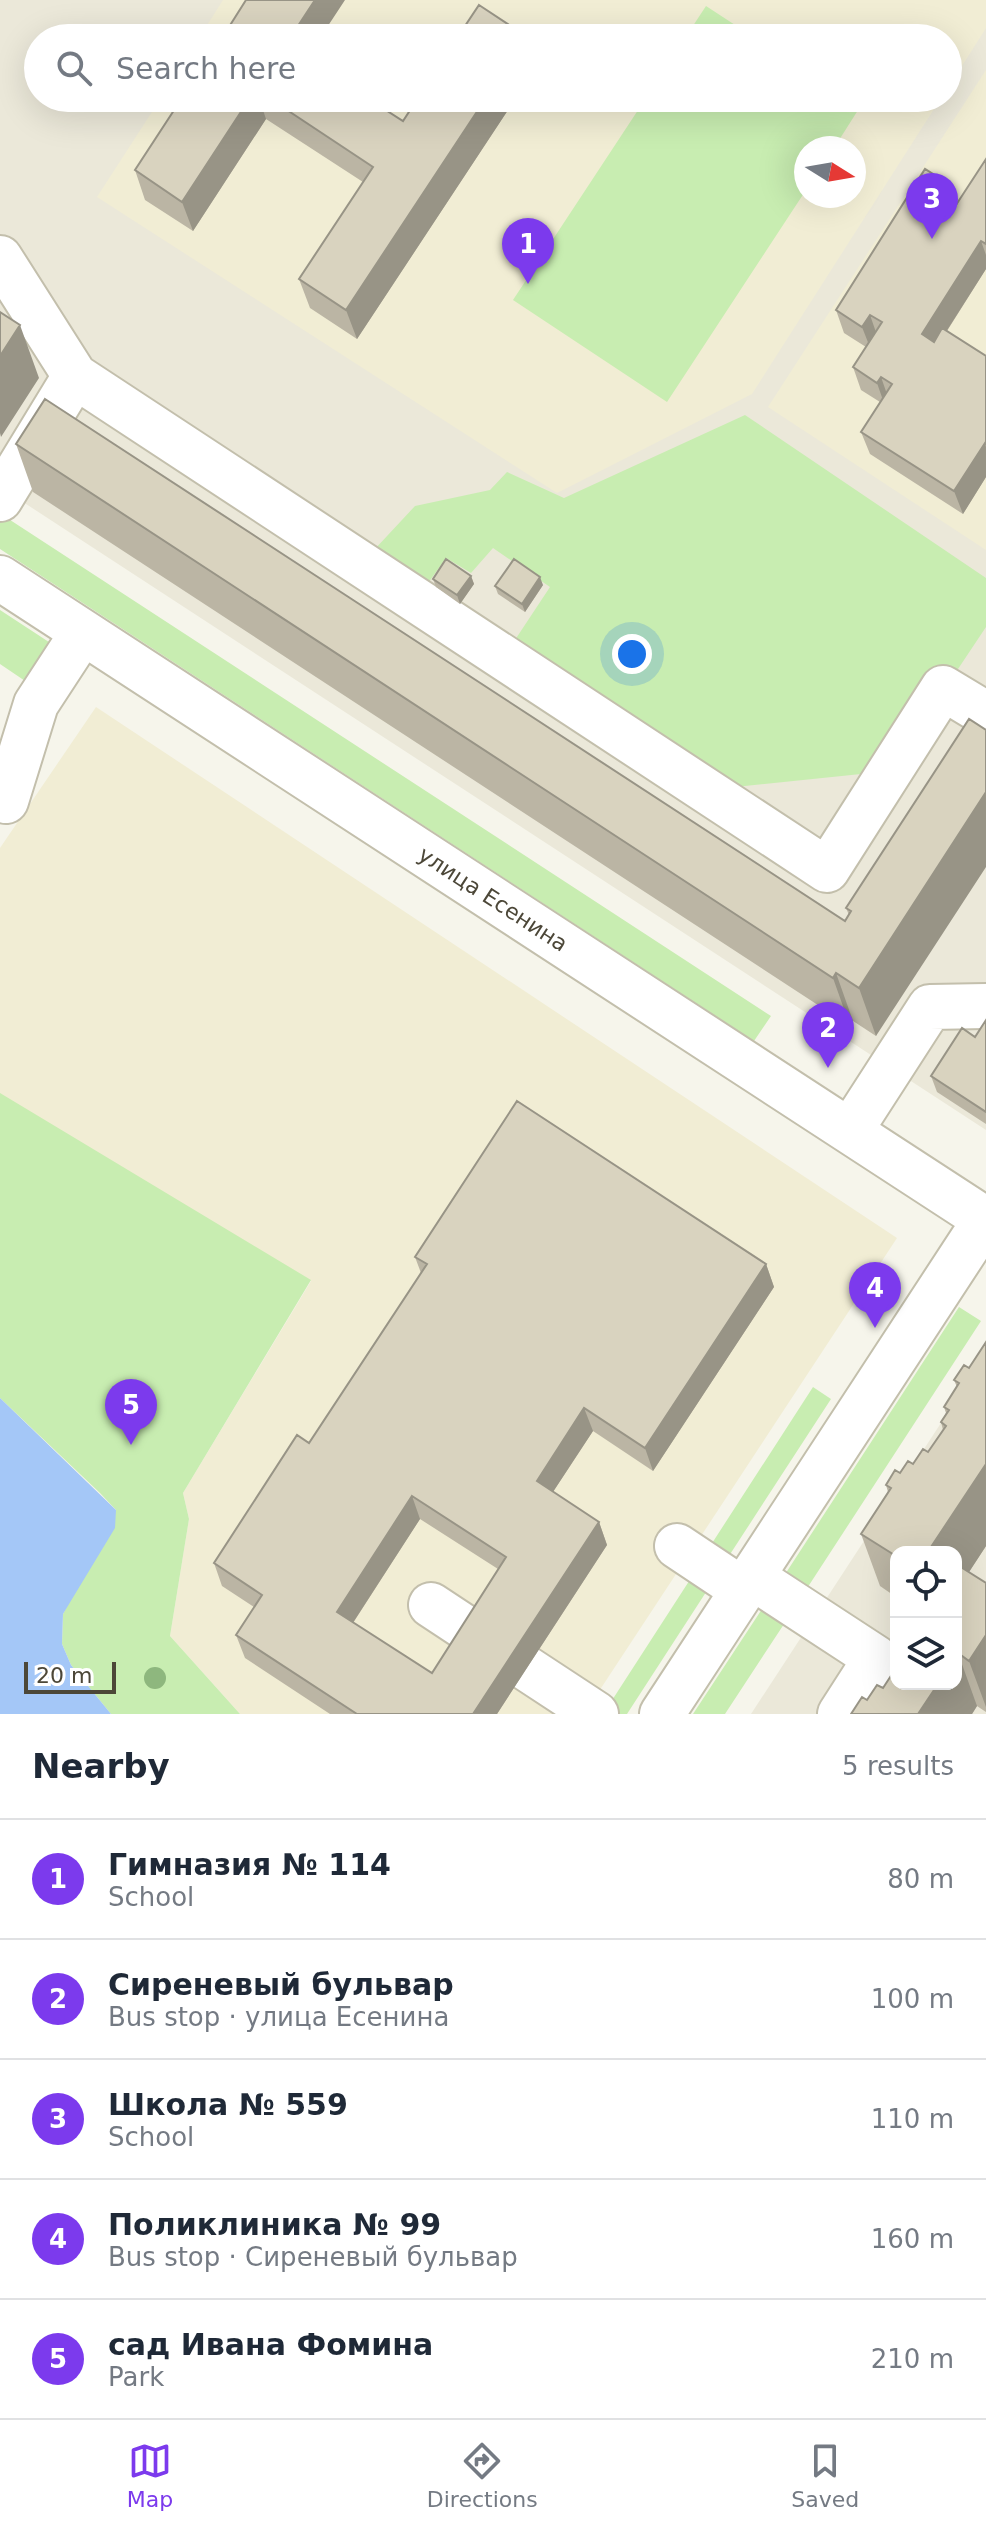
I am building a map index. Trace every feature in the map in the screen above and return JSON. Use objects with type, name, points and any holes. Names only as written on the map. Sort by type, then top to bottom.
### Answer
[{"type":"street","points":[[0,259],[75,376],[827,870],[943,688],[986,714]]},
{"type":"street","points":[[0,499],[75,376]]},
{"type":"street","name":"улица Есенина","points":[[0,578],[986,1220]]},
{"type":"street","points":[[6,801],[36,704],[83,632]]},
{"type":"street","points":[[850,1131],[930,1007],[986,1006]]},
{"type":"street","points":[[662,1714],[986,1220]]},
{"type":"street","points":[[677,1546],[748,1583],[876,1658],[840,1714]]},
{"type":"street","points":[[431,1605],[478,1636]]},
{"type":"street","points":[[526,1668],[596,1714]]},
{"type":"shaded area","points":[[0,0],[986,0],[986,1130],[0,487]]},
{"type":"shaded area","points":[[223,0],[986,0],[986,28],[962,66],[962,24],[208,24]]},
{"type":"shaded area","points":[[986,70],[986,550],[768,407],[959,112],[962,112],[962,107]]},
{"type":"shaded area","points":[[152,112],[932,112],[752,394],[557,493],[97,197]]},
{"type":"shaded area","points":[[96,707],[897,1238],[584,1714],[240,1714],[170,1636],[189,1519],[183,1493],[311,1281],[0,1094],[0,848]]},
{"type":"shaded area","points":[[986,1354],[986,1714],[751,1714]]},
{"type":"green space","points":[[706,6],[734,24],[694,24]]},
{"type":"green space","points":[[637,112],[857,112],[842,136],[794,136],[794,208],[667,402],[513,300]]},
{"type":"green space","points":[[745,415],[986,578],[986,627],[890,771],[706,790],[503,658],[550,587],[493,548],[471,573],[446,558],[426,586],[374,550],[415,506],[490,490],[507,472],[564,498]]},
{"type":"green space","points":[[4,516],[771,1016],[754,1041],[0,549],[0,522]]},
{"type":"green space","points":[[0,610],[55,646],[34,687],[0,664]]},
{"type":"green space","points":[[0,1093],[311,1280],[183,1493],[189,1519],[170,1636],[240,1714],[111,1714],[71,1665],[62,1644],[63,1614],[116,1510],[0,1398]]},
{"type":"green space","points":[[959,1307],[981,1321],[802,1596],[780,1582]]},
{"type":"green space","points":[[813,1387],[831,1399],[725,1562],[707,1551]]},
{"type":"green space","points":[[693,1575],[710,1586],[627,1714],[616,1714],[607,1708]]},
{"type":"green space","points":[[766,1603],[788,1618],[725,1714],[693,1714]]},
{"type":"water","points":[[0,1398],[116,1510],[115,1528],[63,1614],[62,1644],[71,1665],[111,1714],[0,1714]]},
{"type":"building","points":[[246,0],[315,0],[299,24],[231,24]]},
{"type":"building","points":[[479,5],[508,24],[466,24]]},
{"type":"building","points":[[173,112],[241,112],[182,202],[135,170]]},
{"type":"building","points":[[290,112],[389,112],[403,121],[409,112],[477,112],[346,310],[299,279],[373,167]]},
{"type":"building","points":[[986,159],[986,244],[981,241],[922,334],[934,342],[942,328],[986,356],[986,444],[954,491],[861,432],[892,384],[881,377],[877,383],[853,367],[882,322],[870,315],[862,327],[836,310],[925,169],[952,186],[944,198],[956,205]]},
{"type":"building","points":[[0,312],[20,325],[0,356]]},
{"type":"building","points":[[45,399],[845,921],[851,911],[846,908],[969,719],[986,730],[986,792],[859,988],[836,973],[833,978],[16,444]]},
{"type":"building","points":[[446,559],[471,576],[457,595],[433,579]]},
{"type":"building","points":[[514,559],[540,577],[522,604],[495,586]]},
{"type":"building","points":[[986,1020],[986,1112],[931,1076],[962,1028],[975,1037]]},
{"type":"building","points":[[517,1101],[766,1264],[645,1448],[584,1408],[537,1481],[599,1522],[473,1714],[357,1714],[236,1635],[262,1595],[214,1563],[297,1435],[309,1443],[427,1264],[415,1257]],"holes":[[[412,1496],[506,1557],[432,1673],[337,1612]]]},
{"type":"building","points":[[986,1342],[986,1464],[932,1546],[890,1546],[890,1552],[861,1534],[891,1488],[886,1485],[895,1470],[900,1473],[908,1461],[913,1464],[923,1449],[928,1452],[946,1426],[941,1422],[949,1410],[944,1407],[959,1383],[954,1380],[964,1365],[969,1368]]},
{"type":"building","points":[[962,1568],[986,1583],[986,1635],[969,1661],[962,1656]]},
{"type":"building","points":[[890,1677],[890,1690],[934,1690],[918,1714],[851,1714],[862,1697],[867,1700],[877,1685],[883,1688]]},
{"type":"place","name":"Школа № 559","points":[[932,239]]},
{"type":"place","name":"Гимназия № 114","points":[[528,284]]},
{"type":"place","name":"Сиреневый бульвар","points":[[828,1068]]},
{"type":"place","name":"Поликлиника № 99","points":[[875,1328]]},
{"type":"place","name":"сад Ивана Фомина","points":[[131,1445]]}]
